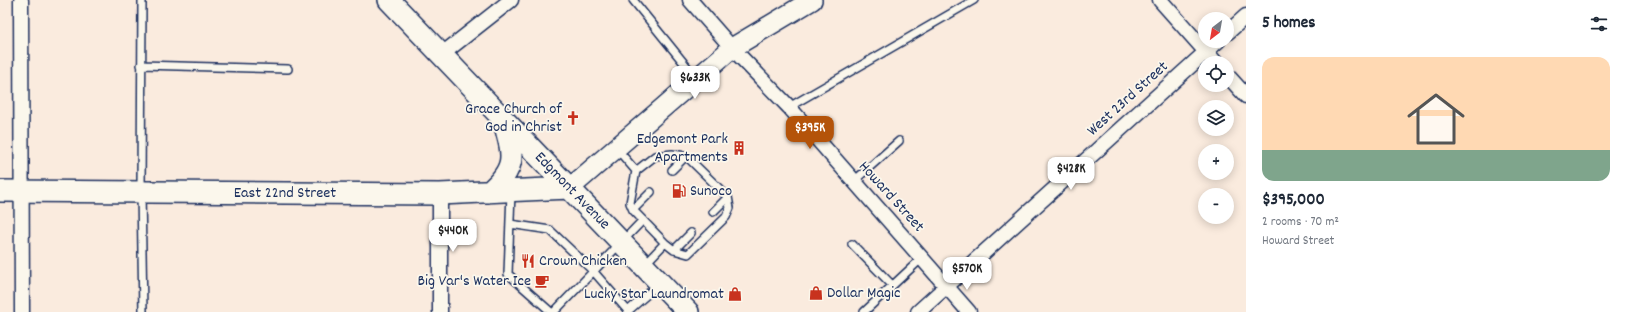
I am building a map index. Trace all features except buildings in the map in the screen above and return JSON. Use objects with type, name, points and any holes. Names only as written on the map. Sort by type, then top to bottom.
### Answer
[{"type":"main road","name":"Edgmont Avenue","points":[[389,0],[688,312]]},
{"type":"main road","points":[[489,192],[502,181],[510,166],[511,148],[503,119]]},
{"type":"main road","name":"East 22nd Street","points":[[0,191],[440,194],[570,188]]},
{"type":"street","points":[[21,0],[22,312]]},
{"type":"street","points":[[441,55],[511,0]]},
{"type":"street","name":"Howard Street","points":[[690,0],[732,48],[789,107],[969,312]]},
{"type":"street","points":[[570,188],[732,48],[812,0]]},
{"type":"street","points":[[1160,0],[1210,56]]},
{"type":"street","points":[[1234,27],[1246,16]]},
{"type":"street","name":"West 23rd Street","points":[[918,312],[1210,48]]},
{"type":"street","points":[[1234,83],[1246,96]]},
{"type":"street","points":[[440,194],[440,312]]},
{"type":"lane","points":[[142,0],[141,192],[143,312]]},
{"type":"lane","points":[[633,0],[696,78]]},
{"type":"lane","points":[[789,107],[974,0]]},
{"type":"lane","points":[[141,65],[288,69]]},
{"type":"lane","points":[[854,181],[899,141]]},
{"type":"lane","points":[[616,148],[636,170]]},
{"type":"lane","points":[[672,154],[686,156],[728,197],[730,208],[726,217],[688,254],[674,250],[665,244],[633,210],[630,203],[636,170],[655,156],[672,154]]},
{"type":"lane","points":[[672,170],[686,156]]},
{"type":"lane","points":[[511,191],[508,274],[551,312]]},
{"type":"lane","points":[[633,210],[651,192]]},
{"type":"lane","points":[[713,212],[728,197]]},
{"type":"lane","points":[[554,312],[643,220]]},
{"type":"lane","points":[[510,224],[550,230],[594,272],[628,311],[660,283]]},
{"type":"lane","points":[[674,250],[691,233]]},
{"type":"lane","points":[[644,266],[665,244]]},
{"type":"lane","points":[[852,244],[892,285]]},
{"type":"lane","points":[[864,312],[922,258]]},
{"type":"place","name":"Grace Church of God in Christ","points":[[573,118]]},
{"type":"place","name":"Edgemont Park Apartments","points":[[739,148]]},
{"type":"place","name":"Sunoco","points":[[679,191]]},
{"type":"place","name":"Crown Chicken","points":[[528,261]]},
{"type":"place","name":"Big Var's Water Ice","points":[[542,281]]},
{"type":"place","name":"Dollar Magic","points":[[816,293]]},
{"type":"place","name":"Lucky Star Laundromat","points":[[735,294]]}]
